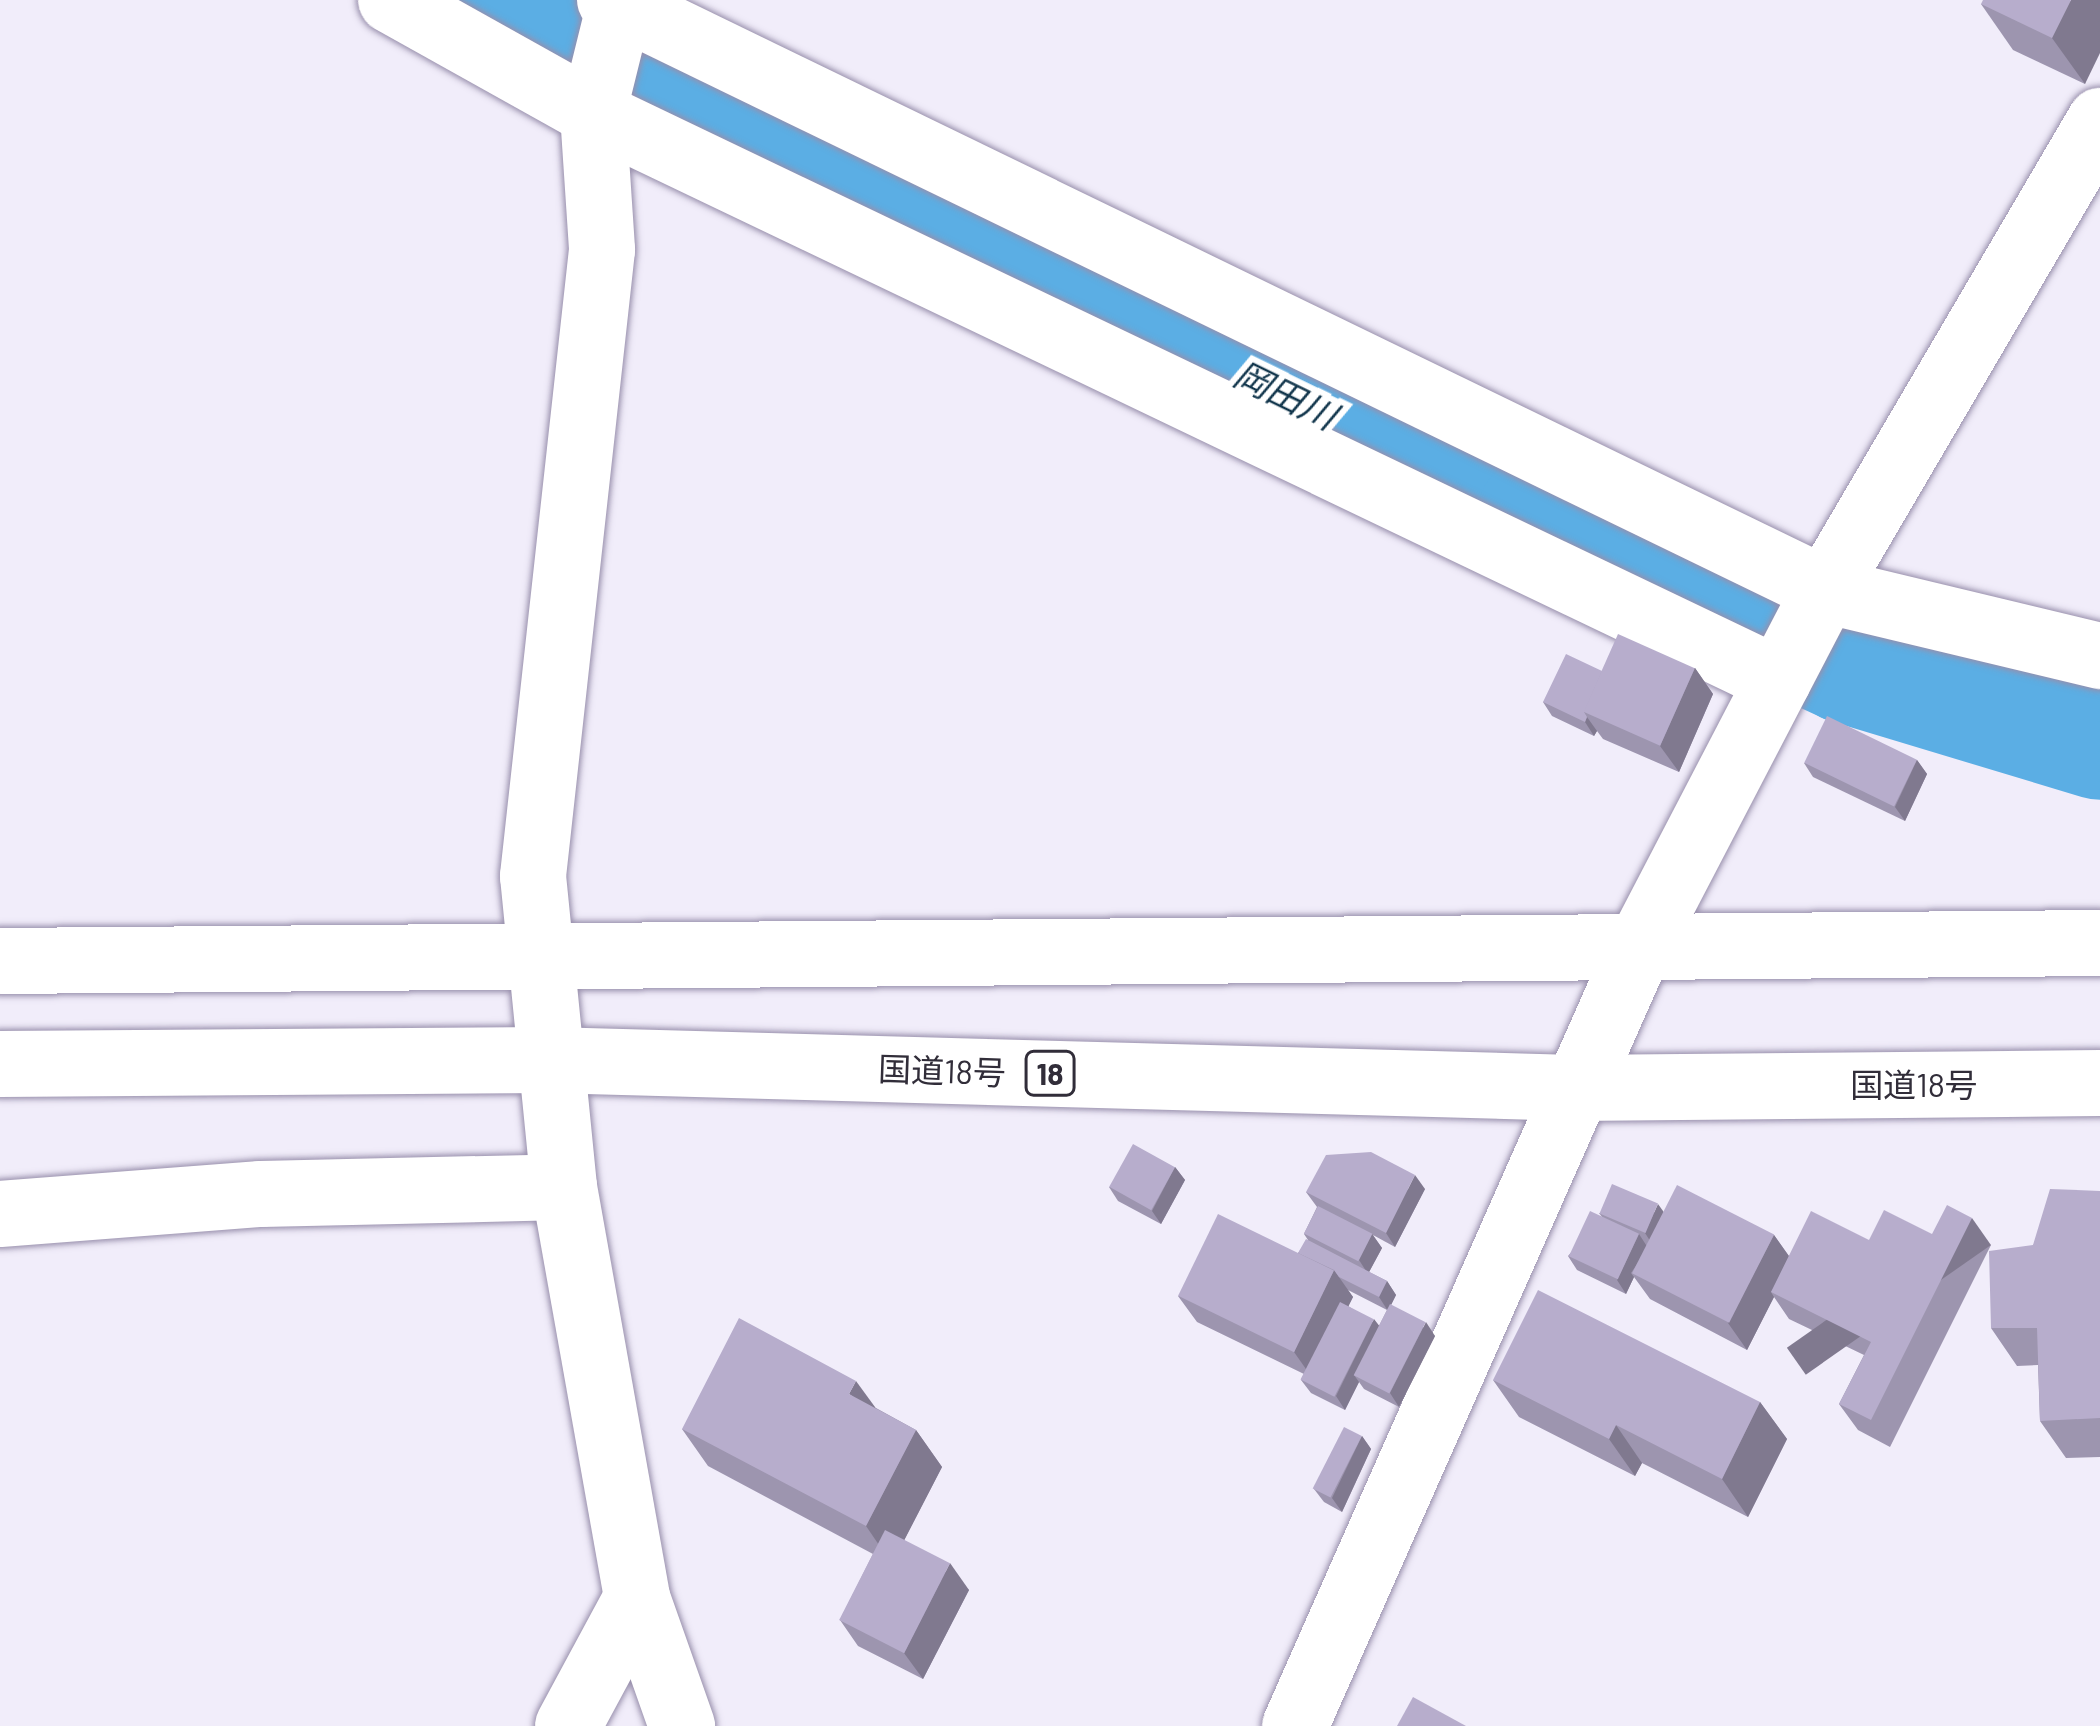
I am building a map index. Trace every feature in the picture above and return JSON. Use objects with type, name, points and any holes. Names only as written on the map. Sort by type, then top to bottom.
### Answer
[{"type":"main road","points":[[391,0],[1784,670]]},
{"type":"main road","points":[[682,1726],[637,1598],[564,1187],[533,876],[602,250],[595,101],[617,8],[1825,590],[2100,656]]},
{"type":"main road","points":[[1295,1726],[1642,942],[1825,590],[2100,121]]},
{"type":"main road","points":[[0,961],[1642,942],[2100,943]]},
{"type":"main road","points":[[0,946],[118,962]]},
{"type":"main road","name":"国道18号","points":[[0,1064],[549,1060],[1574,1088],[2100,1083]]},
{"type":"main road","points":[[0,1105],[215,1061]]},
{"type":"main road","points":[[0,1214],[261,1194],[564,1187]]},
{"type":"main road","points":[[568,1726],[637,1598]]},
{"type":"building","points":[[1983,0],[2071,0],[2052,38],[1981,4]]},
{"type":"building","points":[[1618,634],[1695,668],[1660,746],[1583,712]]},
{"type":"building","points":[[1566,654],[1602,671],[1584,712],[1585,722],[1543,702]]},
{"type":"building","points":[[1827,716],[1917,760],[1894,807],[1804,763]]},
{"type":"building","points":[[1133,1144],[1175,1167],[1151,1210],[1109,1187]]},
{"type":"building","points":[[1371,1152],[1415,1175],[1386,1233],[1306,1192],[1326,1155]]},
{"type":"building","points":[[1612,1184],[1658,1204],[1646,1233],[1599,1213]]},
{"type":"building","points":[[1677,1185],[1774,1234],[1729,1323],[1632,1273]]},
{"type":"building","points":[[2050,1189],[2100,1191],[2100,1418],[2040,1421],[2037,1328],[1991,1328],[1989,1251],[2033,1245]]},
{"type":"building","points":[[1947,1205],[1972,1218],[1871,1420],[1839,1404],[1871,1342],[1771,1292],[1811,1211],[1869,1240],[1884,1210],[1932,1234]]},
{"type":"building","points":[[1318,1206],[1372,1234],[1358,1261],[1304,1234]]},
{"type":"building","points":[[1590,1211],[1639,1234],[1618,1279],[1569,1256]]},
{"type":"building","points":[[1218,1214],[1334,1271],[1294,1352],[1178,1296]]},
{"type":"building","points":[[1306,1239],[1387,1281],[1379,1297],[1298,1253]]},
{"type":"building","points":[[1538,1290],[1760,1402],[1722,1479],[1616,1425],[1609,1439],[1493,1380]]},
{"type":"building","points":[[1340,1302],[1374,1319],[1334,1397],[1301,1380]]},
{"type":"building","points":[[1390,1304],[1426,1322],[1389,1393],[1354,1375]]},
{"type":"building","points":[[739,1318],[856,1381],[849,1394],[916,1430],[866,1526],[682,1429]]},
{"type":"building","points":[[1344,1427],[1362,1436],[1330,1498],[1313,1488]]},
{"type":"building","points":[[885,1530],[950,1563],[904,1653],[839,1620]]},
{"type":"building","points":[[1413,1697],[1466,1726],[1397,1726]]},
{"type":"waterway","name":"岡田川","points":[[495,0],[666,92],[1540,518],[1849,659],[2100,735]]}]
